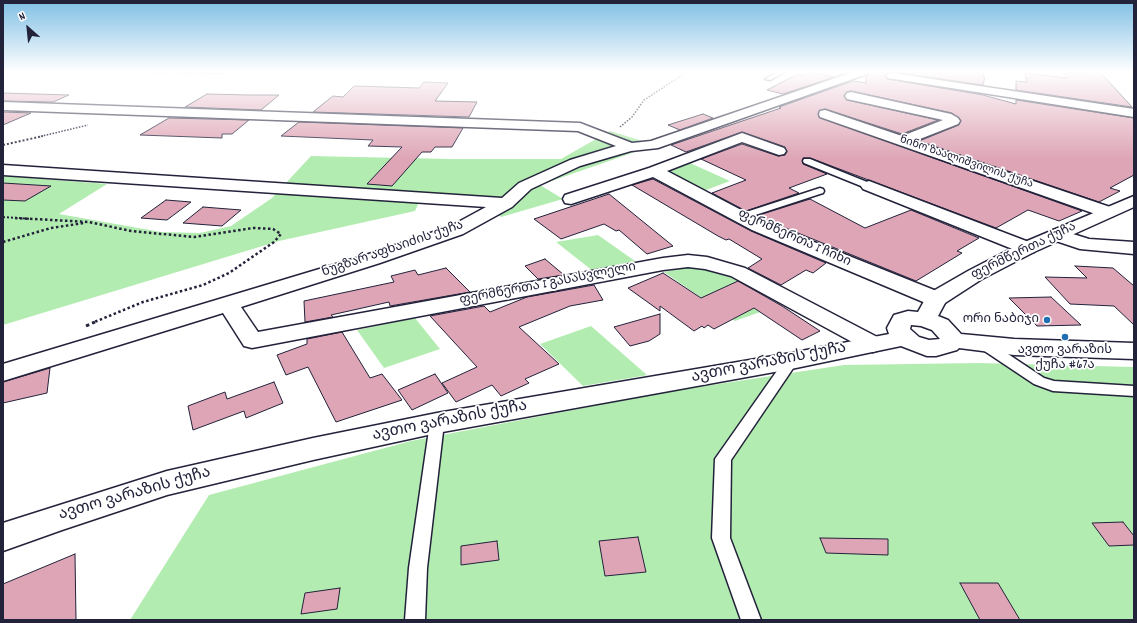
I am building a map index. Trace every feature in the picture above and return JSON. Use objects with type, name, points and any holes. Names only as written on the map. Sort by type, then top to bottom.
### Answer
[{"type":"street","name":"ნუგზარ აფხაიძის ქუჩა","points":[[3,374],[373,259],[457,230],[506,203],[525,186],[575,164],[630,147],[653,144],[778,101]]},
{"type":"street","points":[[874,101],[946,117],[953,121],[902,141]]},
{"type":"street","points":[[1055,101],[1134,113]]},
{"type":"street","points":[[3,106],[580,127],[630,147]]},
{"type":"street","name":"ნინო ზაალიშვილის ქუჩა","points":[[825,114],[1108,212]]},
{"type":"street","points":[[571,199],[654,171],[742,137],[779,151]]},
{"type":"street","points":[[3,170],[506,203]]},
{"type":"street","name":"ფერმწერთა I ჩიხი","points":[[654,171],[758,226],[936,300]]},
{"type":"street","points":[[869,186],[1027,248]]},
{"type":"street","name":"ფერმწერთა ქუჩა","points":[[925,319],[936,300],[975,275],[1027,248],[1134,201]]},
{"type":"street","points":[[1057,235],[1087,245],[1134,248]]},
{"type":"street","name":"ფერმწერთა I გასასვლელი","points":[[228,304],[252,341],[663,264],[688,261],[707,263],[738,272],[873,344]]},
{"type":"street","points":[[936,300],[939,309],[954,324],[967,332],[1014,347]]},
{"type":"street","points":[[908,318],[925,319],[934,322],[946,330],[952,340],[949,344],[936,348],[918,345],[905,338],[900,333],[898,328],[902,320],[908,318]]},
{"type":"street","name":"ავთო ვარაზის ქუჩა","points":[[3,536],[60,516],[167,483],[313,449],[437,423],[791,361],[905,338]]},
{"type":"street","points":[[952,340],[1014,347],[1134,351]]},
{"type":"lane","points":[[807,161],[869,186]]},
{"type":"lane","points":[[740,216],[820,191]]},
{"type":"lane","points":[[983,344],[1039,381],[1052,386],[1134,391]]},
{"type":"lane","points":[[751,620],[721,538],[723,459],[791,361]]},
{"type":"lane","points":[[416,620],[418,568],[437,423]]},
{"type":"path","points":[[605,138],[632,117],[643,101]]},
{"type":"path","points":[[3,145],[54,134]]},
{"type":"path","points":[[3,217],[89,222],[131,231],[194,236],[253,228],[273,230],[281,234],[274,242],[229,273],[203,285],[136,305],[84,327]]},
{"type":"path","points":[[3,242],[51,228],[89,222]]},
{"type":"green space","points":[[610,131],[655,145],[540,185],[563,199],[501,217],[488,206],[421,198],[415,211],[279,241],[3,325],[3,176],[107,184],[59,214],[161,232],[200,233],[231,226],[272,198],[311,156],[449,159],[561,159]]},
{"type":"green space","points":[[690,163],[730,181],[706,190],[666,171]]},
{"type":"green space","points":[[598,235],[635,261],[593,271],[556,242]]},
{"type":"green space","points":[[688,267],[704,268],[733,278],[780,305],[735,321],[664,272]]},
{"type":"green space","points":[[415,318],[440,349],[384,368],[357,330]]},
{"type":"green space","points":[[591,326],[648,375],[583,386],[540,344]]},
{"type":"green space","points":[[979,363],[1134,367],[1134,620],[130,620],[209,495],[411,441],[672,391],[844,365]]},
{"type":"building","points":[[7,101],[55,101],[53,102]]},
{"type":"building","points":[[195,101],[272,101],[261,110],[185,107]]},
{"type":"building","points":[[327,101],[477,102],[469,117],[313,112]]},
{"type":"building","points":[[796,101],[852,101],[938,120],[902,134],[825,109],[819,111],[819,117],[1082,211],[1059,221],[1028,210],[996,228],[810,158],[803,158],[803,164],[827,174],[789,188],[799,193],[746,211],[712,193],[746,180],[701,159],[742,144],[778,156],[785,155],[787,152],[785,147],[742,132],[686,152],[671,145],[781,108],[779,107]]},
{"type":"building","points":[[897,101],[1005,101],[1016,104],[1016,101],[1023,101],[1134,118],[1134,175],[1110,188],[1120,191],[1099,202],[919,141],[959,125],[961,120],[952,113]]},
{"type":"building","points":[[1092,101],[1127,101],[1132,107]]},
{"type":"building","points":[[3,112],[31,113],[3,125]]},
{"type":"building","points":[[703,114],[713,118],[680,130],[668,125]]},
{"type":"building","points":[[169,118],[249,120],[232,134],[222,134],[222,138],[140,135]]},
{"type":"building","points":[[299,122],[463,128],[452,147],[435,147],[431,152],[422,152],[392,186],[367,184],[402,147],[368,146],[373,140],[281,136]]},
{"type":"building","points":[[653,179],[751,231],[826,263],[813,273],[806,270],[781,285],[748,268],[762,259],[729,239],[726,240],[718,236],[632,185]]},
{"type":"building","points":[[3,183],[51,186],[25,201],[3,200]]},
{"type":"building","points":[[609,194],[673,246],[647,254],[619,230],[616,231],[604,224],[561,239],[534,219]]},
{"type":"building","points":[[810,199],[865,228],[911,210],[979,238],[957,251],[962,253],[916,281],[756,216]]},
{"type":"building","points":[[166,200],[191,202],[167,220],[141,218]]},
{"type":"building","points":[[203,207],[241,210],[222,226],[183,223]]},
{"type":"building","points":[[545,259],[564,275],[538,279],[525,266]]},
{"type":"building","points":[[1075,266],[1113,268],[1134,286],[1134,325],[1114,306],[1070,304],[1045,277],[1087,278]]},
{"type":"building","points":[[446,268],[470,292],[390,306],[389,302],[331,315],[333,317],[305,322],[304,301],[394,282],[391,276],[415,270],[418,275]]},
{"type":"building","points":[[663,273],[701,298],[738,281],[782,306],[820,331],[802,340],[754,308],[714,329],[708,325],[704,328],[702,326],[694,331],[660,306],[660,311],[628,288]]},
{"type":"building","points":[[594,285],[603,300],[570,306],[519,327],[559,364],[525,379],[529,383],[501,396],[492,385],[456,402],[442,383],[477,367],[430,316],[484,306],[490,312],[527,297]]},
{"type":"building","points":[[1051,297],[1081,325],[1037,326],[1009,298]]},
{"type":"building","points":[[660,314],[660,334],[649,341],[630,346],[614,327]]},
{"type":"building","points":[[342,332],[370,378],[382,374],[402,400],[336,422],[308,367],[286,375],[277,355],[307,344],[307,339]]},
{"type":"building","points":[[50,368],[47,393],[3,403],[3,382]]},
{"type":"building","points":[[435,374],[448,393],[412,410],[398,390]]},
{"type":"building","points":[[274,382],[283,403],[246,418],[244,411],[193,430],[188,406],[225,392],[227,399]]},
{"type":"building","points":[[1123,522],[1134,536],[1134,545],[1109,546],[1092,523]]},
{"type":"building","points":[[638,537],[646,572],[605,576],[599,541]]},
{"type":"building","points":[[820,538],[888,539],[888,555],[826,553]]},
{"type":"building","points":[[497,541],[499,560],[461,565],[461,546]]},
{"type":"building","points":[[75,554],[76,620],[3,620],[3,584]]},
{"type":"building","points":[[960,583],[998,583],[1020,620],[980,620]]},
{"type":"building","points":[[340,588],[337,609],[301,614],[305,593]]},
{"type":"place","name":"ორი ნაბიჯი","points":[[1047,320]]},
{"type":"place","name":"ავთო ვარაზის ქუჩა #67ა","points":[[1065,337]]}]
